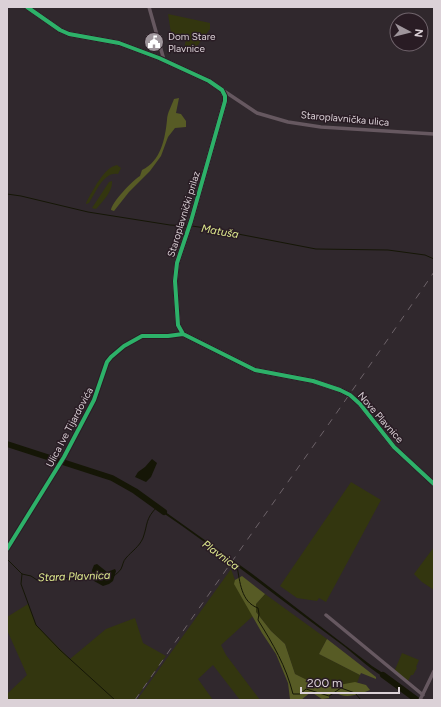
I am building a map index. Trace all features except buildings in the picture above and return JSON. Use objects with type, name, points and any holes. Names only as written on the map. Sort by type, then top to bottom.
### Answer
[{"type":"street","name":"Staroplavnička ulica","points":[[27,7],[60,30],[69,34],[119,43],[137,48],[164,60],[209,81],[257,113],[288,122],[320,127],[434,134]]},
{"type":"street","points":[[149,7],[164,60]]},
{"type":"street","points":[[222,90],[225,96],[225,101],[231,98],[235,99]]},
{"type":"street","name":"Staroplavnički prilaz","points":[[183,334],[178,325],[175,281],[177,263],[191,221],[221,110],[225,101]]},
{"type":"street","points":[[173,334],[178,325]]},
{"type":"street","name":"Ulica Ive Tijardovića","points":[[7,549],[64,457],[94,400],[107,362],[111,357],[124,346],[142,336],[168,336],[173,334],[183,334]]},
{"type":"street","name":"Nove Plavnice","points":[[183,334],[255,370],[313,380],[350,395],[360,404],[394,447],[434,484]]},
{"type":"street","points":[[326,615],[421,697],[434,671]]},
{"type":"green space","points":[[168,14],[210,23],[210,29],[192,53],[184,48],[186,40],[171,33]]},
{"type":"green space","points":[[179,98],[176,113],[181,114],[186,121],[186,127],[175,128],[168,137],[161,156],[150,171],[129,192],[114,211],[111,210],[112,206],[123,192],[140,176],[142,170],[154,161],[158,155],[163,142],[167,117],[174,99]]},
{"type":"green space","points":[[117,165],[121,168],[118,174],[113,174],[105,179],[89,203],[86,204],[103,175],[112,167]]},
{"type":"green space","points":[[112,181],[111,188],[104,199],[96,209],[92,208],[109,182]]},
{"type":"green space","points":[[351,482],[381,500],[326,602],[319,598],[317,601],[297,598],[280,586]]},
{"type":"green space","points":[[434,547],[434,590],[422,582],[414,574]]},
{"type":"green space","points":[[231,569],[235,580],[235,585],[253,616],[221,645],[226,655],[260,700],[240,700],[213,665],[198,679],[213,700],[137,700]]},
{"type":"green space","points":[[242,576],[265,594],[256,604],[256,612],[271,631],[285,644],[295,674],[323,688],[355,682],[366,685],[370,690],[348,696],[343,696],[335,692],[329,696],[329,698],[322,699],[311,692],[301,700],[290,699],[288,683],[276,654],[262,633],[234,584],[235,580]]},
{"type":"green space","points":[[265,594],[327,639],[319,654],[360,675],[357,683],[323,689],[295,674],[285,644],[271,631],[256,612],[256,604]]},
{"type":"green space","points":[[28,604],[36,625],[70,659],[106,629],[135,618],[143,643],[166,656],[135,700],[7,700],[7,694],[27,675],[7,630],[7,617]]},
{"type":"green space","points":[[327,639],[376,677],[376,679],[361,673],[360,675],[319,654]]},
{"type":"green space","points":[[402,653],[419,660],[416,667],[417,668],[407,683],[394,672]]},
{"type":"shaded area","points":[[152,459],[157,463],[151,477],[146,482],[135,477],[138,472]]},
{"type":"shaded area","points":[[157,506],[251,573],[372,666],[389,677],[389,679],[373,670],[345,647],[228,559],[156,508]]},
{"type":"shaded area","points":[[97,564],[107,572],[115,569],[116,571],[113,581],[103,586],[94,581],[91,577],[92,570],[94,565]]},
{"type":"waterway","name":"Matuša","points":[[7,194],[88,212],[170,225],[187,226]]},
{"type":"waterway","name":"Matuša","points":[[192,226],[316,249],[388,250],[425,255],[434,259]]},
{"type":"waterway","name":"Plavnica","points":[[7,444],[112,478],[135,491],[164,512]]},
{"type":"waterway","name":"Stara Plavnica","points":[[114,576],[120,570],[125,559],[143,538],[149,518],[157,507]]},
{"type":"waterway","name":"Stara Plavnica","points":[[7,559],[22,574],[31,576],[37,580],[50,578],[77,579],[91,577]]},
{"type":"waterway","name":"Stara Plavnica","points":[[237,566],[242,591],[248,601],[258,608],[258,620],[287,674],[293,694],[300,694],[306,689],[329,696],[341,688],[355,693],[361,700]]},
{"type":"waterway","points":[[22,574],[21,584],[36,625],[60,650],[115,700]]},
{"type":"waterway","name":"Plavnica","points":[[383,675],[417,700]]},
{"type":"railway","points":[[135,700],[434,272]]},
{"type":"cycle path","points":[[27,7],[60,30],[69,34],[119,43],[159,58],[209,81],[222,90],[225,96],[225,101],[191,221],[177,263],[175,281],[178,325],[183,334],[255,370],[313,381],[350,395],[360,404],[394,447],[434,484]]},
{"type":"cycle path","points":[[7,549],[64,457],[94,400],[107,362],[111,357],[124,346],[142,336],[168,336],[183,334]]},
{"type":"place","name":"Dom Stare Plavnice","points":[[154,42]]}]
